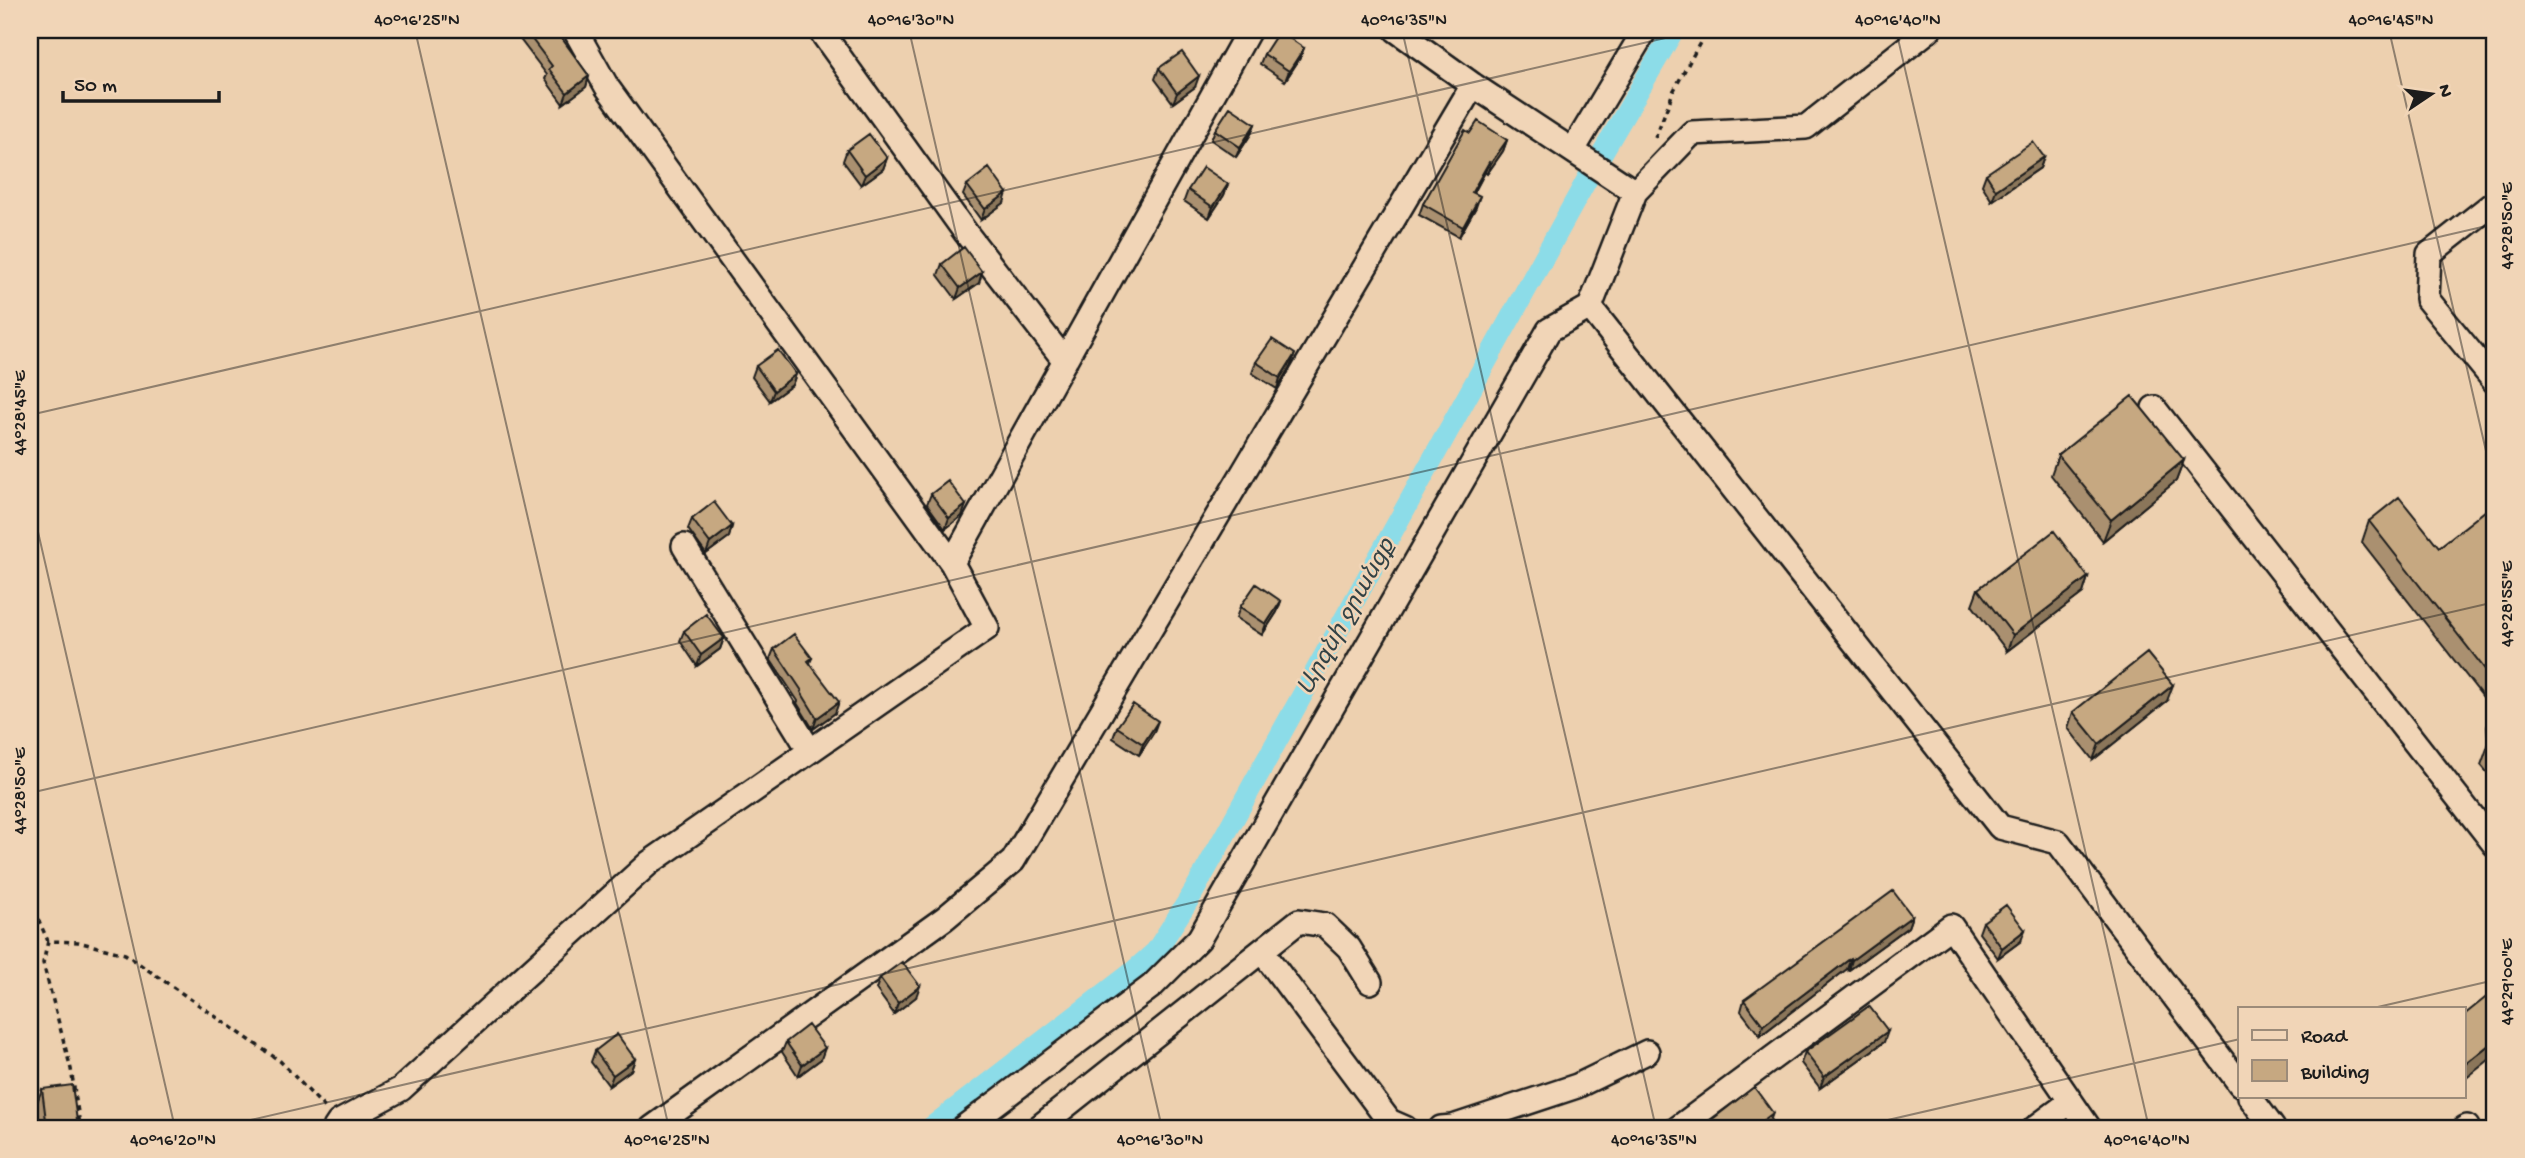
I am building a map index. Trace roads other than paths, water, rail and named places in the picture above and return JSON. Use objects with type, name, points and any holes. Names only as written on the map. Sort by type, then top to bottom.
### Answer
[{"type":"street","points":[[345,1126],[401,1089],[649,863],[987,628],[952,563],[607,88],[575,30]]},
{"type":"street","points":[[820,30],[966,233],[1065,361]]},
{"type":"street","points":[[952,563],[1249,30]]},
{"type":"street","points":[[1581,155],[1645,30]]},
{"type":"street","points":[[962,1128],[1152,986],[1199,939],[1549,330],[1590,307],[1635,192],[1692,133],[1806,127],[1929,30]]},
{"type":"street","points":[[1406,33],[1473,85],[1635,192]]},
{"type":"street","points":[[652,1128],[945,918],[1013,861],[1473,85]]},
{"type":"street","points":[[2495,202],[2429,254],[2427,299],[2495,383]]},
{"type":"street","points":[[1590,307],[2000,827],[2059,842],[2238,1081]]},
{"type":"street","points":[[2154,408],[2495,845]]},
{"type":"street","points":[[684,547],[810,751]]},
{"type":"street","points":[[1038,1128],[1299,921],[1325,925],[1349,948],[1370,982]]},
{"type":"street","points":[[1678,1128],[1951,926],[2090,1128]]},
{"type":"street","points":[[1262,951],[1389,1121],[1405,1128]]},
{"type":"street","points":[[1440,1128],[1453,1127],[1577,1086],[1647,1052]]},
{"type":"street","points":[[2251,1098],[2273,1128]]},
{"type":"street","points":[[2035,1128],[2070,1102]]},
{"type":"waterway","name":"Արզնի ջրանցք","points":[[930,1128],[1156,951],[1193,893],[1590,174],[1674,30]]}]
